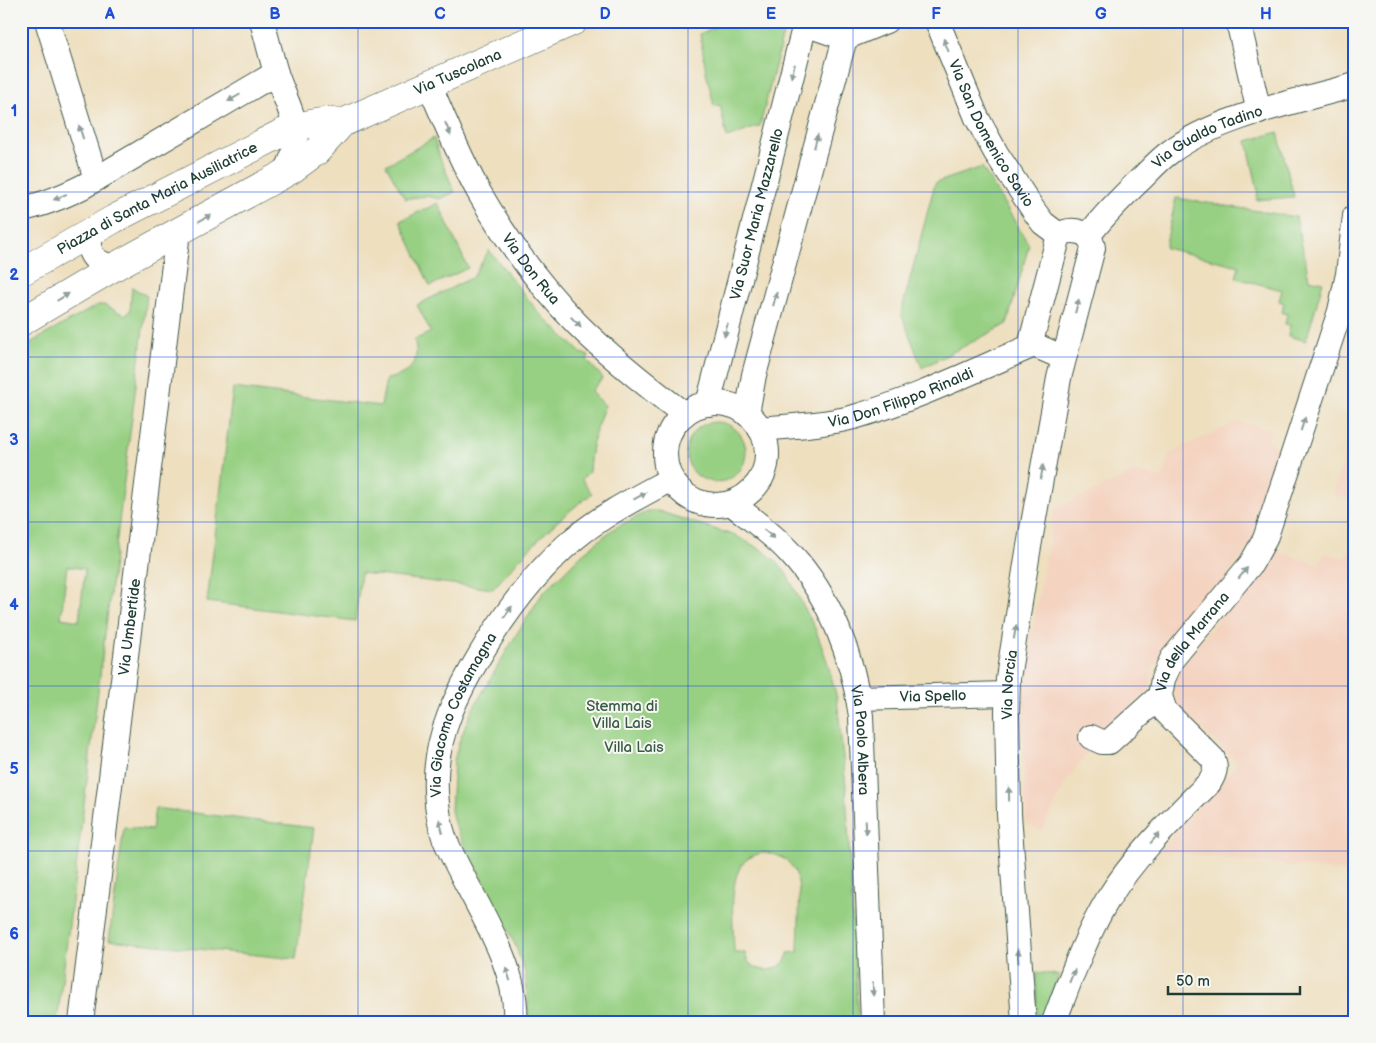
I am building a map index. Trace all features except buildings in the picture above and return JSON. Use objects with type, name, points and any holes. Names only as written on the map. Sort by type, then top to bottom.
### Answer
[{"type":"main road","name":"Via Tuscolana","points":[[284,174],[312,155],[342,123],[574,21]]},
{"type":"main road","name":"Via Tuscolana","points":[[296,127],[319,122],[342,123]]},
{"type":"main road","name":"Piazza di Santa Maria Ausiliatrice","points":[[21,272],[94,230],[296,127]]},
{"type":"main road","points":[[21,322],[114,267],[284,174]]},
{"type":"street","points":[[47,21],[96,178]]},
{"type":"street","points":[[262,21],[276,73],[296,127],[295,151],[284,174]]},
{"type":"street","points":[[804,22],[845,38],[886,21]]},
{"type":"street","name":"Via San Domenico Savio","points":[[937,21],[965,92],[992,146],[1039,218],[1048,228],[1059,235]]},
{"type":"street","points":[[1238,21],[1259,112]]},
{"type":"street","name":"Via Suor Maria Mazzarello","points":[[708,404],[804,22]]},
{"type":"street","points":[[754,421],[754,375],[845,38]]},
{"type":"street","points":[[21,209],[52,201],[96,178],[276,73]]},
{"type":"street","name":"Via Don Rua","points":[[429,84],[477,188],[500,226],[528,265],[578,325],[624,367],[684,414]]},
{"type":"street","name":"Via Gualdo Tadino","points":[[1088,236],[1126,193],[1170,152],[1206,131],[1259,112],[1355,85]]},
{"type":"street","name":"Via della Marrana","points":[[1054,1022],[1090,931],[1108,898],[1152,841],[1208,783],[1214,773],[1215,765],[1213,759],[1168,715],[1163,706],[1160,696],[1165,672],[1172,658],[1251,564],[1265,539],[1340,311],[1348,274],[1355,216]]},
{"type":"street","points":[[94,230],[89,243],[90,253],[97,261],[114,267]]},
{"type":"street","points":[[1064,356],[1034,345],[1032,334],[1059,235],[1069,231],[1081,232],[1088,236]]},
{"type":"street","name":"Via Umbertide","points":[[81,1022],[178,232]]},
{"type":"street","name":"Via Norcia","points":[[1024,1022],[1010,830],[1007,694],[1009,668],[1064,356],[1092,248],[1091,239],[1088,236]]},
{"type":"street","name":"Via Don Filippo Rinaldi","points":[[754,421],[809,425],[853,417],[934,388],[1034,345]]},
{"type":"street","points":[[708,404],[732,406],[754,421],[765,439],[766,460],[763,473],[753,489],[741,499],[732,503],[715,505],[696,502],[681,492],[671,479],[666,464],[666,443],[672,428],[684,414],[696,407],[708,404]]},
{"type":"street","name":"Via Giacomo Costamagna","points":[[515,1022],[514,996],[504,962],[450,851],[438,814],[436,768],[437,754],[444,727],[467,676],[495,631],[526,587],[543,568],[590,526],[671,479]]},
{"type":"street","name":"Via Paolo Albera","points":[[732,503],[789,551],[816,586],[840,635],[858,698],[861,716],[865,785],[873,1022]]},
{"type":"street","name":"Via Spello","points":[[858,698],[1007,694]]},
{"type":"street","points":[[1090,737],[1102,742],[1109,742],[1160,696]]},
{"type":"shaded area","points":[[1236,422],[1272,429],[1268,439],[1282,454],[1253,541],[1229,574],[1153,667],[1150,687],[1146,694],[1095,743],[1067,780],[1042,831],[1026,823],[1021,692],[1055,509],[1134,472],[1163,478],[1169,454]]},
{"type":"shaded area","points":[[1355,430],[1355,501],[1332,494]]},
{"type":"shaded area","points":[[1355,545],[1355,873],[1159,851],[1238,763],[1184,713],[1177,702],[1174,691],[1180,668],[1273,550],[1318,564],[1325,553],[1346,558],[1350,548],[1353,549]]},
{"type":"green space","points":[[728,21],[785,21],[786,23],[760,126],[727,138],[720,105],[714,106],[700,34]]},
{"type":"green space","points":[[1278,132],[1294,197],[1256,200],[1258,191],[1247,141]]},
{"type":"green space","points":[[434,138],[440,158],[455,192],[440,199],[426,196],[405,199],[386,165]]},
{"type":"green space","points":[[982,167],[1029,245],[1007,324],[922,368],[901,313],[935,183]]},
{"type":"green space","points":[[1176,198],[1296,217],[1309,279],[1323,282],[1306,341],[1288,336],[1290,325],[1285,324],[1287,314],[1282,313],[1284,303],[1279,301],[1282,290],[1236,278],[1239,266],[1165,248]]},
{"type":"green space","points":[[438,203],[468,268],[430,286],[400,221]]},
{"type":"green space","points":[[489,250],[539,313],[581,353],[589,356],[587,360],[603,378],[591,391],[605,405],[594,438],[589,472],[582,479],[592,494],[564,515],[493,589],[361,573],[355,621],[207,602],[233,388],[381,406],[386,379],[401,375],[411,367],[416,355],[414,340],[431,332],[417,305],[473,277]]},
{"type":"green space","points":[[132,287],[147,296],[57,1022],[21,1022],[21,348],[98,305],[104,305],[125,315],[130,311]],"holes":[[[67,566],[85,569],[79,621],[61,618]]]},
{"type":"green space","points":[[710,422],[722,422],[733,427],[741,435],[746,446],[744,464],[733,477],[722,482],[710,482],[699,477],[691,469],[686,458],[686,446],[691,435],[699,427]]},
{"type":"green space","name":"Villa Lais","points":[[648,511],[658,511],[736,536],[762,550],[777,562],[786,573],[815,628],[827,661],[837,698],[846,787],[858,1022],[528,1022],[525,973],[516,947],[455,826],[451,811],[454,761],[471,712],[542,594],[581,555],[613,529]],"holes":[[[767,853],[782,858],[794,869],[798,881],[799,901],[798,952],[788,953],[780,966],[766,970],[753,966],[748,961],[745,953],[734,953],[733,892],[735,880],[744,862],[750,857]]]},
{"type":"green space","points":[[155,808],[314,828],[296,959],[109,940],[124,827],[152,830]]},
{"type":"green space","points":[[1036,972],[1059,975],[1044,1015],[1037,1015]]},
{"type":"park label","name":"Stemma di Villa Lais","points":[[622,714]]}]
